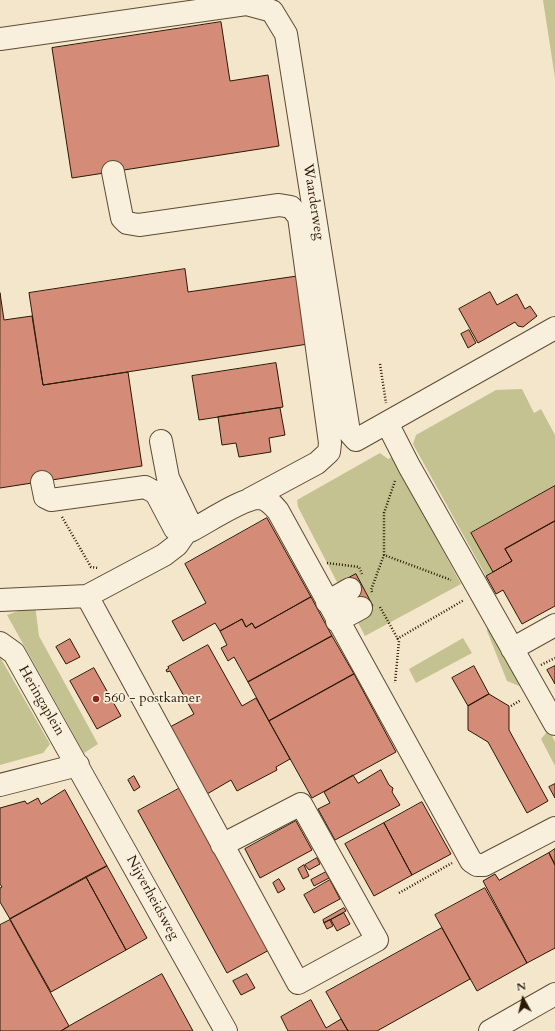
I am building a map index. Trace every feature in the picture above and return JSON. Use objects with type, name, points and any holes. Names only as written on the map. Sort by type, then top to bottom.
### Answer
[{"type":"street","name":"Waarderweg","points":[[0,39],[210,4],[273,6],[286,34],[349,432],[356,440],[549,331]]},
{"type":"street","points":[[42,482],[45,497],[50,500],[145,487],[156,493],[175,530],[181,533],[186,532],[317,463],[329,452],[330,443],[298,217],[291,207],[279,205],[139,225],[127,223],[122,218],[113,172]]},
{"type":"street","points":[[387,423],[409,466],[555,724]]},
{"type":"street","points":[[0,600],[87,596],[164,555],[177,545],[186,532],[189,522],[168,478],[161,441]]},
{"type":"street","points":[[250,498],[262,498],[272,503],[278,510],[330,608],[471,861],[477,866],[484,865],[555,828]]},
{"type":"street","points":[[330,608],[362,593]]},
{"type":"street","points":[[87,596],[222,844],[298,983],[377,940],[301,804],[222,844]]},
{"type":"street","points":[[512,649],[555,626]]},
{"type":"street","name":"Heringaplein","points":[[0,642],[14,653],[78,765]]},
{"type":"street","points":[[0,785],[78,765]]},
{"type":"street","name":"Nijverheidsweg","points":[[78,765],[226,1031]]},
{"type":"street","points":[[494,1030],[555,994]]},
{"type":"path","points":[[362,593],[384,555],[384,513],[398,473],[409,466]]},
{"type":"path","points":[[384,555],[481,591]]},
{"type":"path","points":[[321,562],[359,567],[362,593],[399,642],[394,689]]},
{"type":"path","points":[[397,639],[481,591]]},
{"type":"path","points":[[534,669],[555,658]]},
{"type":"shaded area","points":[[543,0],[555,0],[555,78]]},
{"type":"shaded area","points":[[522,389],[534,413],[541,409],[555,435],[555,486],[471,532],[493,572],[486,576],[413,444],[416,435],[496,390]]},
{"type":"shaded area","points":[[380,453],[388,459],[392,457],[461,584],[365,636],[298,507],[297,500]]},
{"type":"shaded area","points":[[35,605],[39,636],[98,744],[84,753],[7,615]]},
{"type":"shaded area","points":[[489,621],[524,688],[507,681],[487,631]]},
{"type":"shaded area","points":[[463,638],[472,653],[416,683],[409,669]]},
{"type":"shaded area","points":[[0,657],[50,744],[43,753],[0,765]]},
{"type":"shaded area","points":[[549,729],[555,742],[555,766],[541,739]]},
{"type":"building","points":[[221,22],[230,81],[268,75],[279,146],[72,178],[52,48]]},
{"type":"building","points":[[185,269],[188,292],[297,276],[308,344],[43,385],[29,293]]},
{"type":"building","points":[[490,292],[497,305],[517,294],[525,309],[530,306],[537,316],[523,327],[518,326],[515,322],[478,343],[459,309]]},
{"type":"building","points":[[0,293],[4,320],[32,316],[43,385],[128,372],[142,466],[0,488]]},
{"type":"building","points":[[469,330],[476,343],[468,348],[461,334]]},
{"type":"building","points":[[276,363],[283,407],[199,420],[192,376]]},
{"type":"building","points":[[280,408],[285,435],[269,438],[271,452],[239,457],[236,443],[222,445],[218,417]]},
{"type":"building","points":[[555,486],[555,521],[505,549],[512,561],[493,572],[471,533]]},
{"type":"building","points":[[267,518],[311,597],[255,628],[252,623],[246,627],[242,619],[220,631],[215,623],[183,641],[172,621],[206,603],[185,564]]},
{"type":"building","points":[[555,521],[555,606],[522,624],[503,590],[496,594],[486,576],[512,561],[505,549]]},
{"type":"building","points":[[356,574],[373,606],[362,611],[345,580]]},
{"type":"building","points":[[311,597],[332,636],[248,682],[234,657],[228,661],[221,648],[227,645],[220,631],[242,619],[246,627],[252,623],[255,628]]},
{"type":"building","points":[[332,636],[354,674],[269,721],[248,682]]},
{"type":"building","points":[[70,639],[80,657],[66,664],[56,647]]},
{"type":"building","points":[[208,645],[242,706],[256,698],[290,759],[276,767],[277,770],[237,791],[231,780],[207,794],[170,727],[194,714],[170,671],[167,672],[166,670],[169,668],[168,667]]},
{"type":"building","points":[[474,666],[489,694],[468,706],[452,678]]},
{"type":"building","points":[[555,666],[555,684],[547,670]]},
{"type":"building","name":"560 - postkamer","points":[[94,668],[121,716],[97,729],[70,681]]},
{"type":"building","points":[[354,674],[396,752],[312,798],[269,721]]},
{"type":"building","points":[[489,694],[509,706],[509,730],[548,801],[527,813],[488,742],[468,730],[468,706]]},
{"type":"building","points":[[381,770],[389,785],[393,788],[392,792],[400,805],[335,840],[318,809],[330,803],[324,792],[353,775],[358,783]]},
{"type":"building","points":[[134,776],[140,787],[134,791],[128,780]]},
{"type":"building","points":[[555,784],[555,798],[549,787]]},
{"type":"building","points":[[182,787],[271,949],[227,973],[138,811]]},
{"type":"building","points":[[65,790],[107,866],[10,919],[0,902],[0,888],[2,887],[0,884],[0,808],[25,801],[27,804],[38,798],[41,804]]},
{"type":"building","points":[[422,802],[451,854],[412,875],[384,823]]},
{"type":"building","points":[[296,821],[312,850],[260,878],[245,849]]},
{"type":"building","points":[[384,823],[412,875],[374,896],[345,844]]},
{"type":"building","points":[[555,849],[555,865],[549,853]]},
{"type":"building","points":[[549,853],[555,865],[555,948],[527,963],[483,881],[495,874],[499,880]]},
{"type":"building","points":[[317,858],[320,864],[309,870],[305,865]]},
{"type":"building","points":[[304,865],[309,876],[303,879],[298,869]]},
{"type":"building","points":[[107,866],[147,938],[126,950],[86,877]]},
{"type":"building","points":[[326,872],[329,878],[314,886],[311,880]]},
{"type":"building","points":[[86,877],[126,950],[51,992],[10,919]]},
{"type":"building","points":[[279,879],[285,889],[278,893],[273,883]]},
{"type":"building","points":[[330,880],[340,899],[314,913],[304,895]]},
{"type":"building","points":[[485,888],[527,963],[477,991],[435,915]]},
{"type":"building","points":[[344,908],[346,911],[324,923],[323,920]]},
{"type":"building","points":[[344,913],[350,924],[337,931],[331,920]]},
{"type":"building","points":[[10,920],[69,1026],[61,1031],[0,1031],[0,925]]},
{"type":"building","points":[[330,920],[333,926],[327,929],[324,923]]},
{"type":"building","points":[[442,928],[470,979],[377,1031],[348,1031],[326,992]]},
{"type":"building","points":[[162,974],[193,1031],[61,1031],[69,1026]]},
{"type":"building","points":[[247,974],[255,988],[241,995],[233,981]]},
{"type":"building","points":[[311,1000],[326,1028],[341,1019],[348,1031],[288,1031],[281,1017]]},
{"type":"place","name":"560 - postkamer","points":[[96,699]]}]
